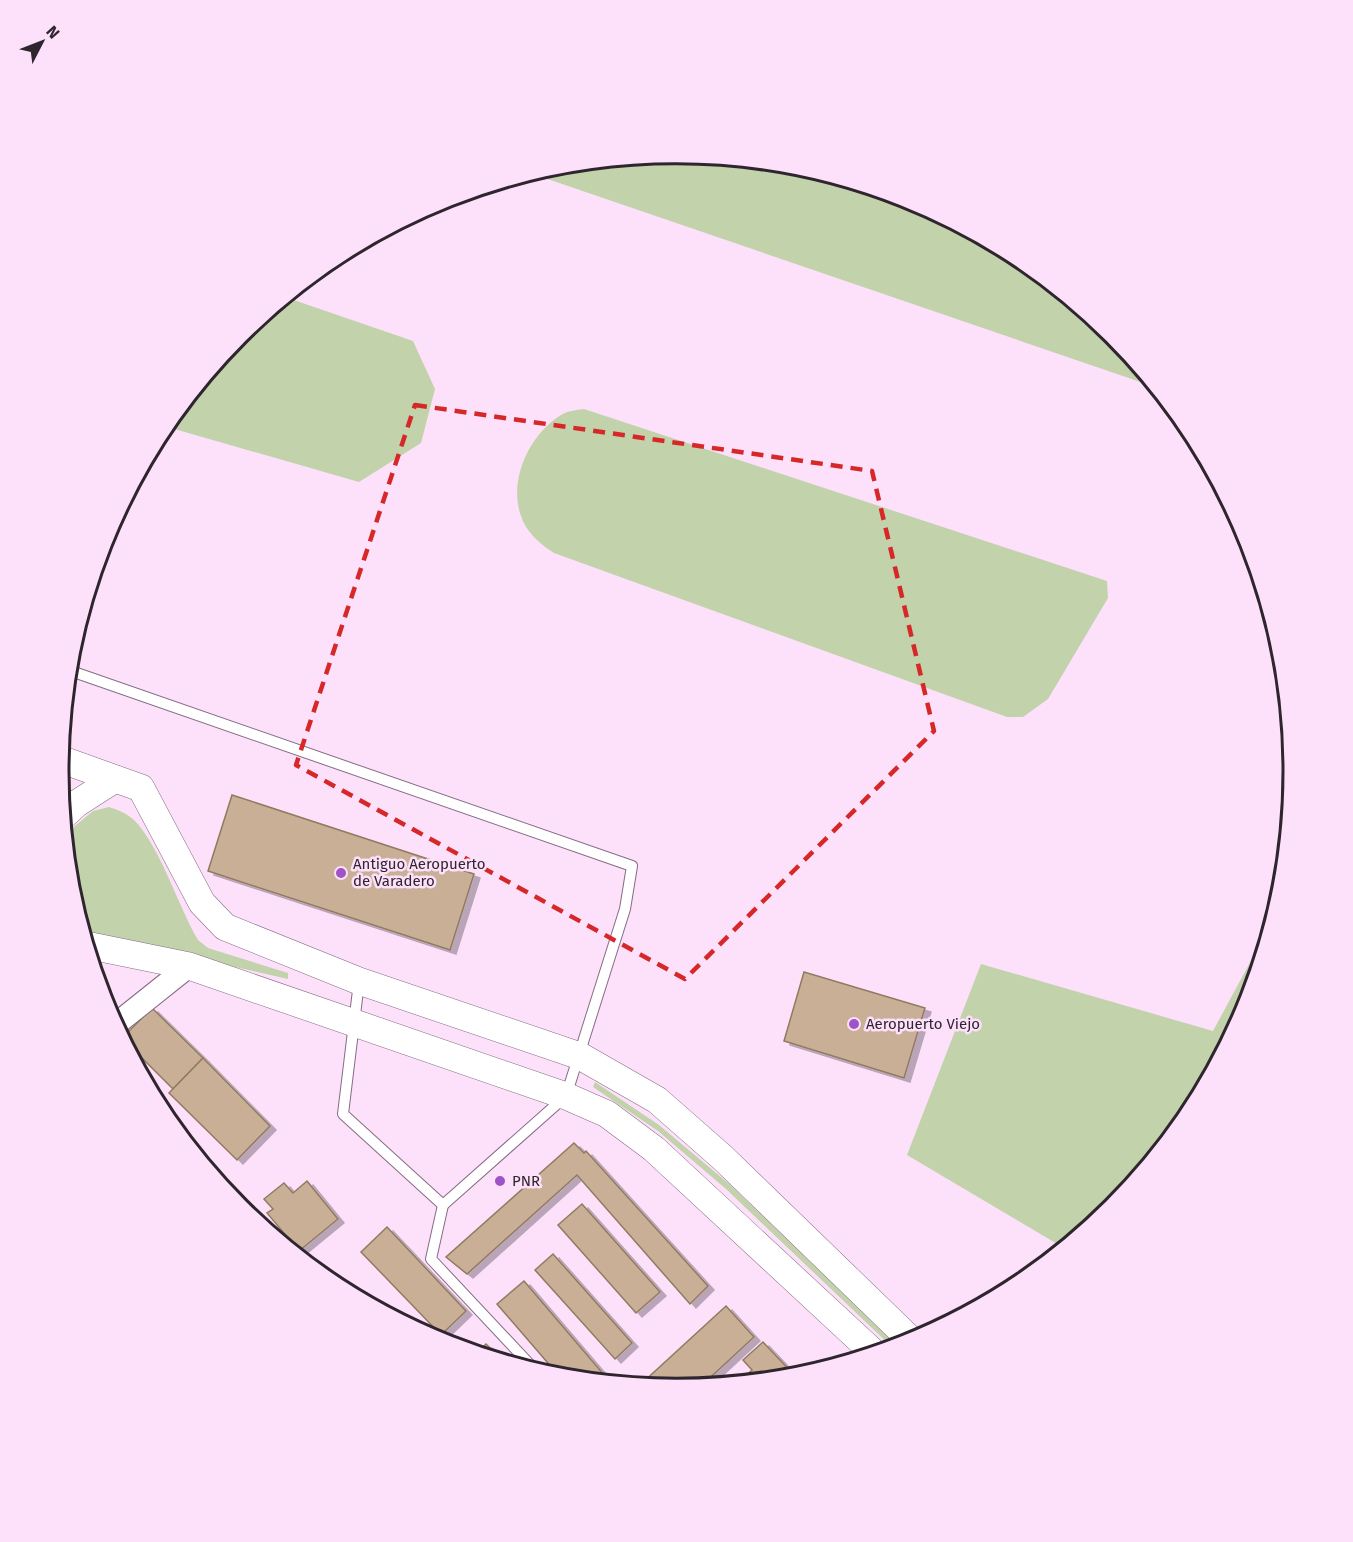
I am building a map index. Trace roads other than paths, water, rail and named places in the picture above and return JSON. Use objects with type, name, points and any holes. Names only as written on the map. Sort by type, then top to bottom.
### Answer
[{"type":"street","points":[[69,762],[141,788],[202,903],[225,927],[359,981],[580,1056],[657,1100],[723,1158],[904,1334]]},
{"type":"street","points":[[70,810],[115,779]]},
{"type":"street","points":[[95,947],[189,966],[566,1096],[607,1114],[654,1149],[868,1347]]},
{"type":"street","points":[[122,1019],[189,966]]},
{"type":"lane","points":[[77,673],[632,866],[625,909],[566,1096],[443,1204],[431,1259],[525,1359]]},
{"type":"lane","points":[[359,981],[344,1114],[443,1204]]},
{"type":"place","name":"Antiguo Aeropuerto de Varadero","points":[[341,873]]},
{"type":"place","name":"Aeropuerto Viejo","points":[[854,1024]]},
{"type":"place","name":"PNR","points":[[500,1181]]}]
